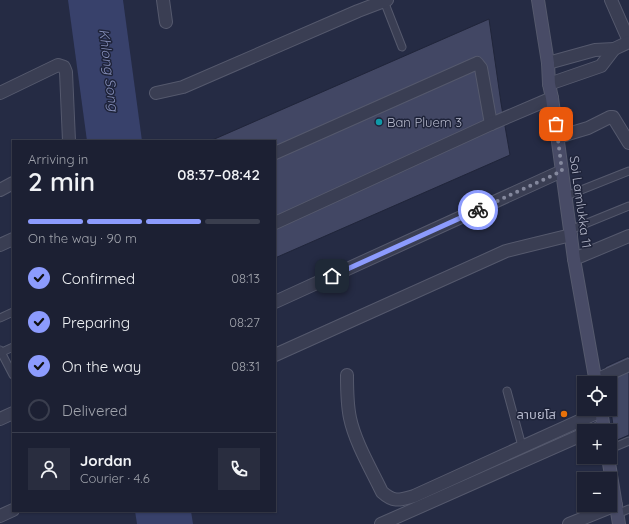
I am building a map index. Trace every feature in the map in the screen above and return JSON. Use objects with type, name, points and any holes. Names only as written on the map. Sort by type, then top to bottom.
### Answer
[{"type":"street","points":[[163,0],[166,22]]},
{"type":"street","points":[[156,93],[183,87],[356,6],[386,0]]},
{"type":"street","name":"Soi Lamlukka 11","points":[[538,0],[548,63],[549,84],[558,137],[570,233],[595,376]]},
{"type":"street","points":[[548,63],[595,50],[614,49],[629,42],[611,0]]},
{"type":"street","points":[[549,84],[601,66],[614,49]]},
{"type":"street","points":[[276,153],[474,64],[478,64],[481,68],[491,124]]},
{"type":"street","points":[[0,93],[58,65],[64,67],[66,72],[69,140]]},
{"type":"street","points":[[276,223],[491,124],[552,98]]},
{"type":"street","points":[[558,137],[588,128],[613,116],[629,143]]},
{"type":"street","points":[[276,302],[562,171]]},
{"type":"street","points":[[0,190],[12,184]]},
{"type":"street","points":[[276,355],[506,251],[570,233]]},
{"type":"street","points":[[574,259],[629,236]]},
{"type":"street","points":[[0,245],[12,239]]},
{"type":"street","points":[[607,376],[629,366]]},
{"type":"street","points":[[347,375],[348,407],[350,419],[356,436],[382,492],[391,499],[396,500],[414,496],[588,416]]},
{"type":"street","points":[[0,419],[12,413]]},
{"type":"street","points":[[380,524],[577,437]]},
{"type":"street","points":[[569,524],[617,514],[609,464]]},
{"type":"street","points":[[0,516],[12,510]]},
{"type":"lane","points":[[386,0],[402,47]]},
{"type":"lane","points":[[566,196],[629,171]]},
{"type":"lane","points":[[570,233],[629,206]]},
{"type":"lane","points":[[0,318],[12,312]]},
{"type":"lane","points":[[12,347],[0,352],[12,374]]},
{"type":"lane","points":[[507,391],[522,446]]},
{"type":"lane","points":[[617,446],[629,441]]},
{"type":"lane","points":[[617,514],[629,508]]},
{"type":"water","name":"Khlong Song","points":[[68,0],[123,0],[142,140],[87,140]]},
{"type":"water","points":[[135,512],[191,512],[193,524],[137,524]]},
{"type":"building","name":"Ban Pluem 3","points":[[489,19],[510,155],[276,258],[276,140],[212,140]]},
{"type":"building","points":[[629,356],[629,435],[617,440],[617,424],[613,424],[612,416],[617,416],[617,376],[606,376],[605,367]]},
{"type":"way so far","points":[[478,210],[562,171],[556,124]]},
{"type":"place","name":"Ban Pluem 3","points":[[379,122]]},
{"type":"place","name":"ลาบยโส","points":[[564,414]]},
{"type":"route","points":[[332,276],[478,210]]}]
